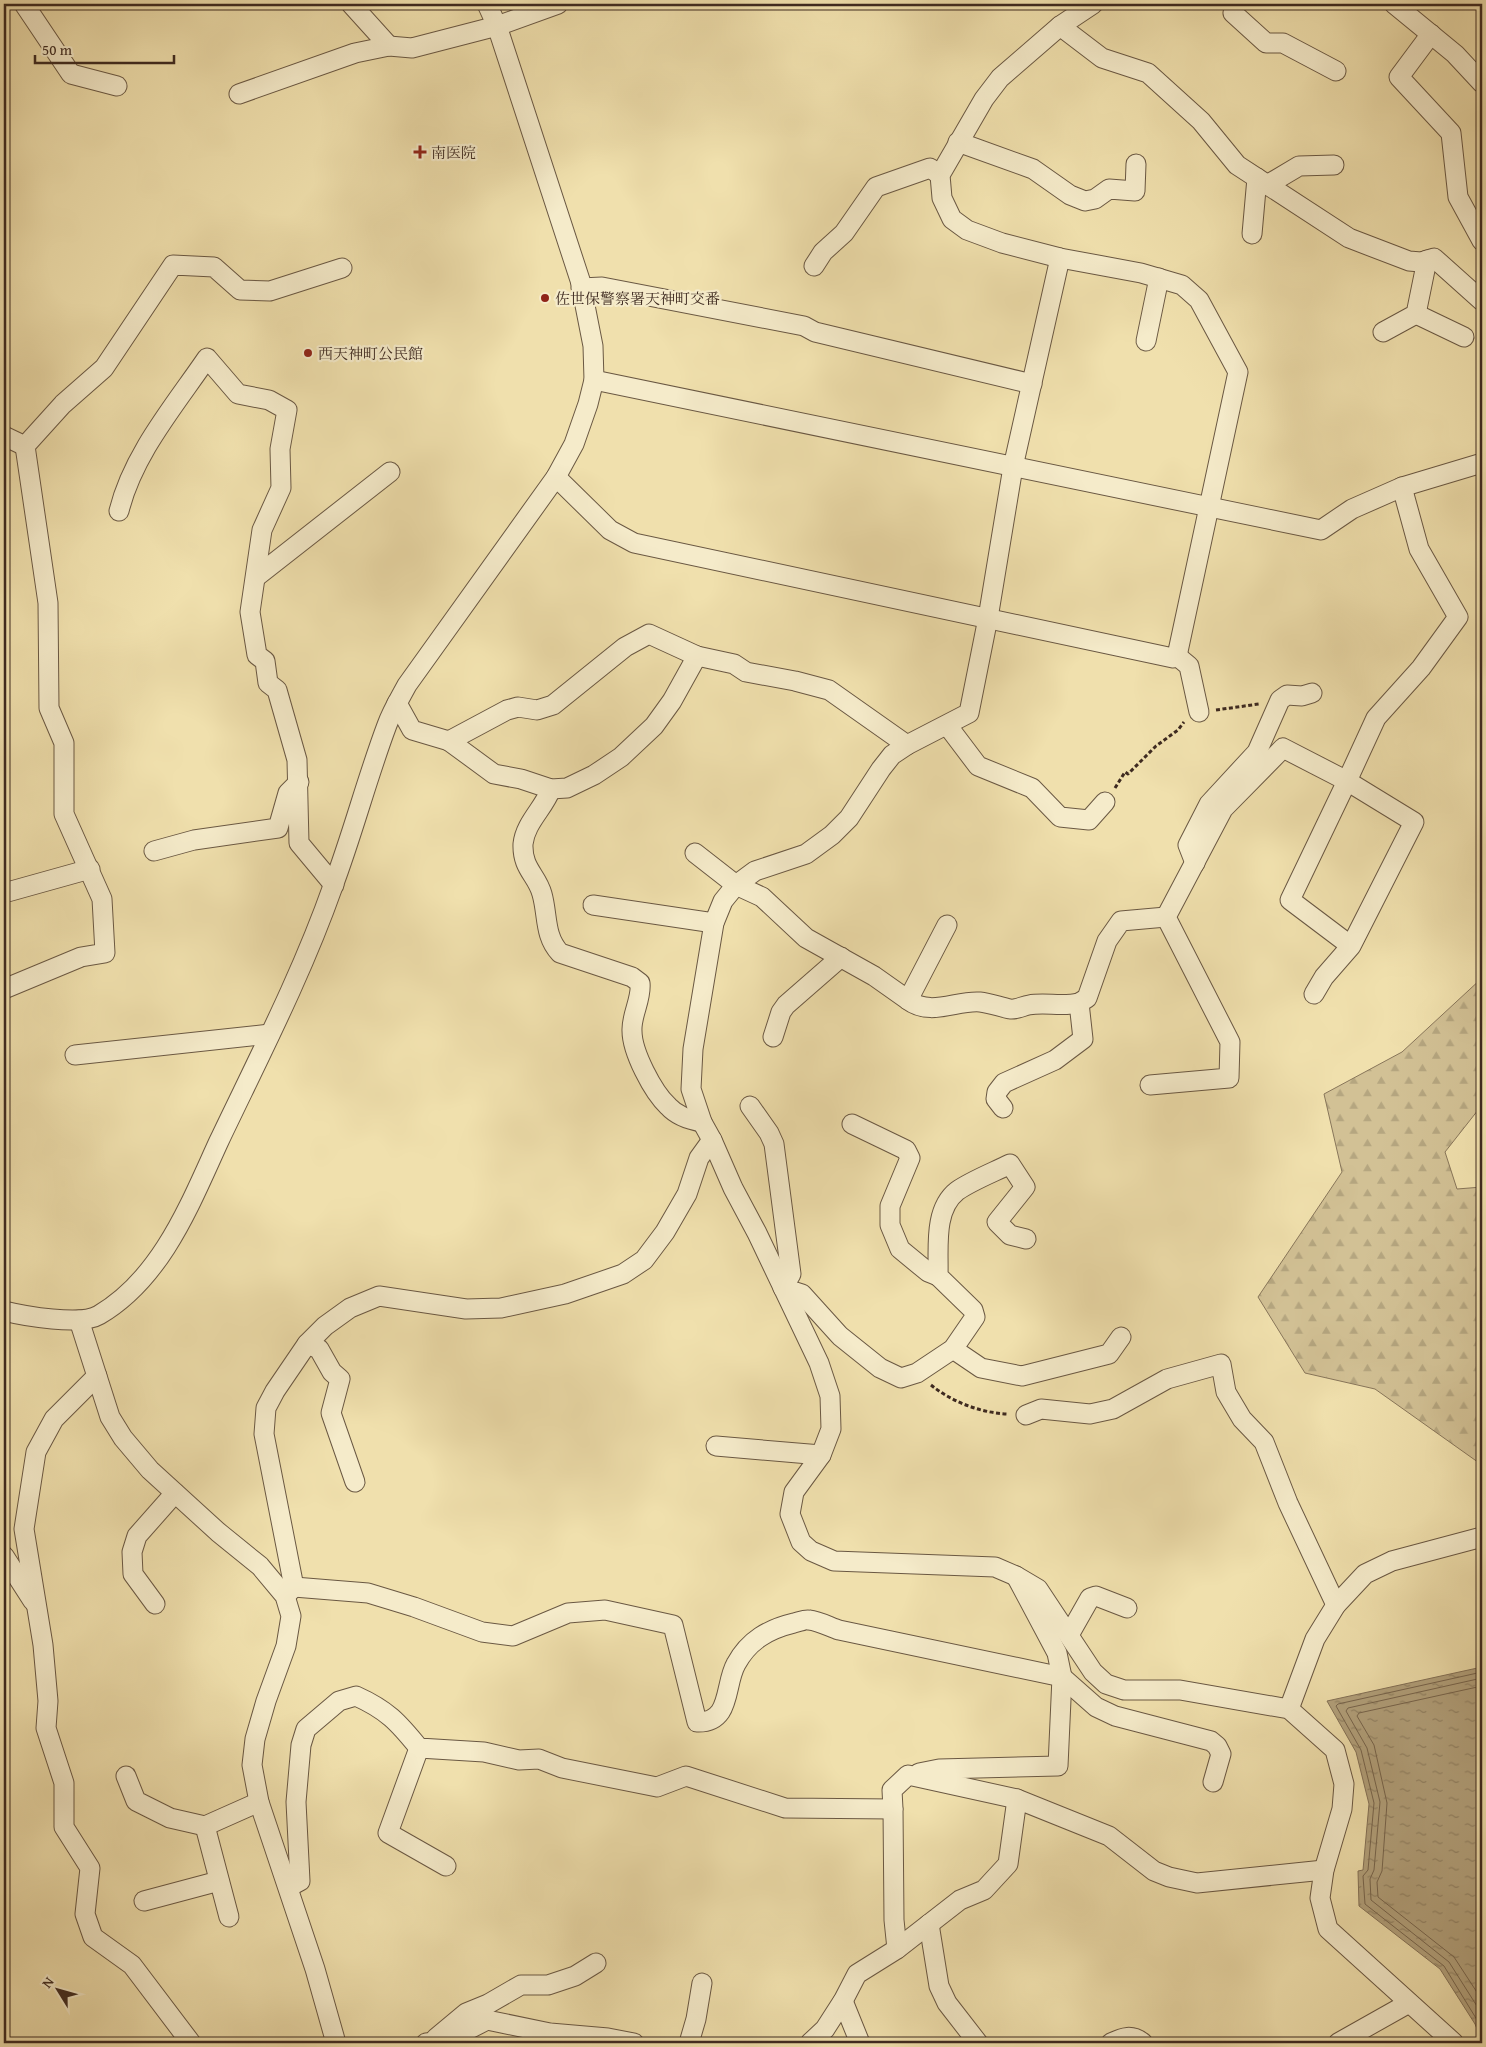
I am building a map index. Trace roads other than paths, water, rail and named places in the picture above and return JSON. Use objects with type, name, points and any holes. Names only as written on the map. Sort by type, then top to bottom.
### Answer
[{"type":"street","points":[[24,4],[71,74],[117,86]]},
{"type":"street","points":[[351,4],[389,46]]},
{"type":"street","points":[[4,1311],[29,1318],[79,1320],[98,1317],[132,1291],[155,1266],[188,1208],[308,954],[334,885],[385,730],[397,704],[407,685],[450,623],[491,570],[556,477],[574,444],[594,380],[593,346],[581,288],[497,26],[487,4]]},
{"type":"street","points":[[239,94],[355,53],[389,46],[412,48],[497,26],[558,4]]},
{"type":"street","points":[[1094,4],[1060,26],[1000,78],[984,99],[940,175],[942,198],[952,218],[967,230],[1002,243],[1060,258],[1141,273],[1182,286],[1199,300],[1238,372],[1177,656]]},
{"type":"street","points":[[1235,4],[1233,13],[1266,42],[1283,43],[1336,71]]},
{"type":"street","points":[[1394,4],[1455,54],[1482,82]]},
{"type":"street","points":[[1060,26],[1102,58],[1148,73],[1201,121],[1236,165],[1262,182],[1349,238],[1385,250],[1409,261],[1434,258],[1482,301]]},
{"type":"street","points":[[1431,34],[1399,77],[1451,133],[1458,197],[1482,241]]},
{"type":"street","points":[[958,142],[1033,169],[1070,195],[1085,201],[1095,199],[1109,190],[1135,191],[1136,164]]},
{"type":"street","points":[[1262,182],[1299,166],[1334,165]]},
{"type":"street","points":[[814,266],[823,252],[844,233],[876,187],[930,168],[940,175]]},
{"type":"street","points":[[1252,234],[1262,182]]},
{"type":"street","points":[[1060,258],[1014,467],[988,618],[969,713],[907,744],[892,755],[849,818],[832,835],[806,854],[754,871],[736,885],[723,901],[714,923],[692,1049],[691,1089],[702,1122],[712,1140],[732,1188],[758,1233],[819,1362],[830,1396],[831,1429],[821,1455],[794,1492],[790,1514],[801,1542],[811,1551],[834,1561],[995,1567],[1016,1576],[1038,1589],[1092,1672],[1106,1684],[1124,1690],[1180,1690],[1289,1709],[1335,1750],[1344,1784],[1342,1809],[1324,1870],[1320,1898],[1328,1929],[1454,2043]]},
{"type":"street","points":[[1383,332],[1416,314],[1427,260]]},
{"type":"street","points":[[24,446],[63,404],[104,368],[173,265],[214,267],[240,290],[270,291],[342,268]]},
{"type":"street","points":[[1146,341],[1159,278]]},
{"type":"street","points":[[581,288],[602,287],[804,326],[816,332],[1032,384]]},
{"type":"street","points":[[1416,314],[1464,337]]},
{"type":"street","points":[[119,511],[122,496],[143,452],[207,358],[238,394],[269,400],[287,410],[280,449],[281,488],[262,530],[250,612],[257,655],[265,661],[268,683],[277,690],[297,760],[299,843],[334,885]]},
{"type":"street","points":[[594,380],[1321,530],[1352,509],[1408,485],[1482,463]]},
{"type":"street","points":[[4,436],[24,446]]},
{"type":"street","points":[[4,989],[81,957],[105,954],[102,899],[64,814],[64,743],[49,708],[48,603],[24,446]]},
{"type":"street","points":[[256,577],[390,472]]},
{"type":"street","points":[[556,477],[610,530],[634,543],[1173,658],[1177,656]]},
{"type":"street","points":[[1351,946],[1290,900],[1376,718],[1421,668],[1458,617],[1419,549],[1408,485]]},
{"type":"street","points":[[449,741],[507,710],[518,707],[537,710],[553,706],[625,647],[649,634],[697,656],[734,664],[746,672],[795,681],[829,690],[907,744]]},
{"type":"street","points":[[397,704],[412,730],[449,741],[494,774],[521,779],[551,789],[567,788],[594,775],[622,757],[654,726],[672,701],[697,656]]},
{"type":"street","points":[[1177,656],[1189,666],[1199,712]]},
{"type":"street","points":[[1195,863],[1188,845],[1208,804],[1257,752],[1280,700],[1287,695],[1302,696],[1312,693]]},
{"type":"street","points":[[947,725],[978,766],[1032,788],[1060,817],[1089,820],[1105,802]]},
{"type":"street","points":[[1166,917],[1223,809],[1283,748],[1414,822],[1351,946],[1324,977],[1314,994]]},
{"type":"street","points":[[154,851],[194,840],[278,828],[288,793],[299,782]]},
{"type":"street","points":[[551,789],[548,798],[528,826],[523,844],[524,863],[542,893],[547,929],[553,945],[560,953],[632,977],[640,983],[641,991],[632,1031],[635,1050],[658,1096],[669,1108],[687,1119],[702,1122]]},
{"type":"street","points":[[695,853],[736,885],[762,897],[796,931],[874,976],[915,1005],[933,1008],[977,1002],[997,1004],[1011,1009],[1030,1004],[1069,1006],[1079,1003],[1087,998],[1107,941],[1122,921],[1166,917]]},
{"type":"street","points":[[4,893],[90,869]]},
{"type":"street","points":[[593,905],[714,923]]},
{"type":"street","points":[[1150,1084],[1229,1078],[1230,1042],[1166,917]]},
{"type":"street","points":[[908,1000],[947,925]]},
{"type":"street","points":[[773,1037],[781,1012],[786,1005],[840,957]]},
{"type":"street","points":[[1003,1108],[996,1099],[997,1092],[1004,1083],[1055,1060],[1083,1039],[1079,1003]]},
{"type":"street","points":[[75,1055],[270,1034]]},
{"type":"street","points":[[750,1106],[769,1133],[774,1144],[791,1274],[783,1288]]},
{"type":"street","points":[[783,1288],[802,1294],[840,1336],[880,1368],[901,1378],[917,1373],[953,1349],[975,1317],[973,1310],[938,1276],[928,1272],[900,1249],[890,1225],[890,1206],[910,1158],[906,1150],[852,1124]]},
{"type":"street","points":[[336,2043],[289,1887],[259,1802],[252,1765],[255,1739],[263,1710],[286,1646],[291,1616],[290,1592],[264,1434],[266,1408],[275,1391],[307,1344],[325,1326],[350,1308],[378,1296],[466,1309],[501,1308],[565,1294],[623,1274],[644,1260],[664,1232],[687,1194],[699,1158],[712,1140]]},
{"type":"street","points":[[938,1276],[940,1220],[946,1204],[957,1191],[1010,1164],[1025,1187],[997,1222],[1010,1235],[1026,1239]]},
{"type":"street","points":[[79,1320],[110,1417],[123,1438],[150,1470],[290,1592],[368,1593],[414,1607],[482,1632],[513,1636],[568,1613],[604,1610],[673,1625],[697,1722],[705,1722],[717,1716],[724,1705],[736,1664],[755,1640],[773,1628],[808,1619],[839,1630],[1062,1677],[1096,1708],[1115,1716],[1211,1741],[1217,1746],[1221,1754],[1213,1782]]},
{"type":"street","points":[[953,1349],[981,1368],[1022,1376],[1109,1354],[1121,1337]]},
{"type":"street","points":[[307,1344],[319,1350],[332,1372],[340,1378],[330,1413],[355,1482]]},
{"type":"street","points":[[1026,1415],[1041,1409],[1090,1414],[1113,1409],[1167,1379],[1221,1364],[1226,1392],[1242,1418],[1264,1442],[1288,1504],[1336,1604]]},
{"type":"street","points":[[97,1376],[54,1419],[36,1452],[24,1529],[38,1608],[48,1701],[46,1728],[64,1783],[64,1828],[90,1868],[85,1914],[93,1936],[132,1965],[191,2043]]},
{"type":"street","points":[[716,1446],[821,1455]]},
{"type":"street","points":[[155,1604],[133,1574],[132,1552],[137,1536],[175,1493]]},
{"type":"street","points":[[1289,1709],[1315,1639],[1336,1604],[1365,1574],[1392,1562],[1482,1537]]},
{"type":"street","points":[[4,1556],[38,1608]]},
{"type":"street","points":[[897,1949],[894,1920],[892,1790],[908,1775],[939,1769],[1058,1766],[1062,1677],[1056,1653],[1016,1576]]},
{"type":"street","points":[[1069,1635],[1090,1598],[1096,1596],[1127,1608]]},
{"type":"street","points":[[289,1887],[300,1880],[296,1802],[301,1745],[306,1729],[339,1701],[356,1696],[378,1705],[398,1722],[419,1748],[484,1752],[519,1760],[539,1759],[562,1768],[657,1787],[686,1776],[785,1808],[893,1809]]},
{"type":"street","points":[[419,1748],[388,1833],[446,1866]]},
{"type":"street","points":[[908,1775],[1016,1798],[1109,1836],[1154,1871],[1169,1877],[1197,1883],[1324,1870]]},
{"type":"street","points":[[126,1776],[136,1801],[170,1818],[205,1826],[259,1802]]},
{"type":"street","points":[[810,2043],[825,2029],[857,1974],[897,1949],[960,1900],[984,1890],[1008,1864],[1016,1798]]},
{"type":"street","points":[[205,1826],[229,1917]]},
{"type":"street","points":[[144,1901],[219,1882]]},
{"type":"street","points":[[930,1924],[939,1986],[947,2003],[978,2043]]},
{"type":"street","points":[[429,2042],[466,2013],[488,2004],[521,1985],[548,1985],[575,1976],[596,1963]]},
{"type":"street","points":[[689,2043],[696,2019],[702,1983]]},
{"type":"street","points":[[843,2001],[860,2043]]},
{"type":"street","points":[[1338,2043],[1409,2003]]},
{"type":"street","points":[[429,2042],[446,2041],[487,2020],[550,2033],[608,2038],[634,2043]]},
{"type":"street","points":[[1111,2043],[1123,2037],[1137,2038],[1143,2043]]},
{"type":"water","points":[[1482,1667],[1482,2041],[1475,2024],[1440,1969],[1359,1906],[1358,1871],[1363,1870],[1369,1804],[1356,1752],[1327,1701]]},
{"type":"place","name":"南医院","points":[[420,152]]},
{"type":"place","name":"佐世保警察署天神町交番","points":[[545,298]]},
{"type":"place","name":"西天神町公民館","points":[[308,353]]}]
